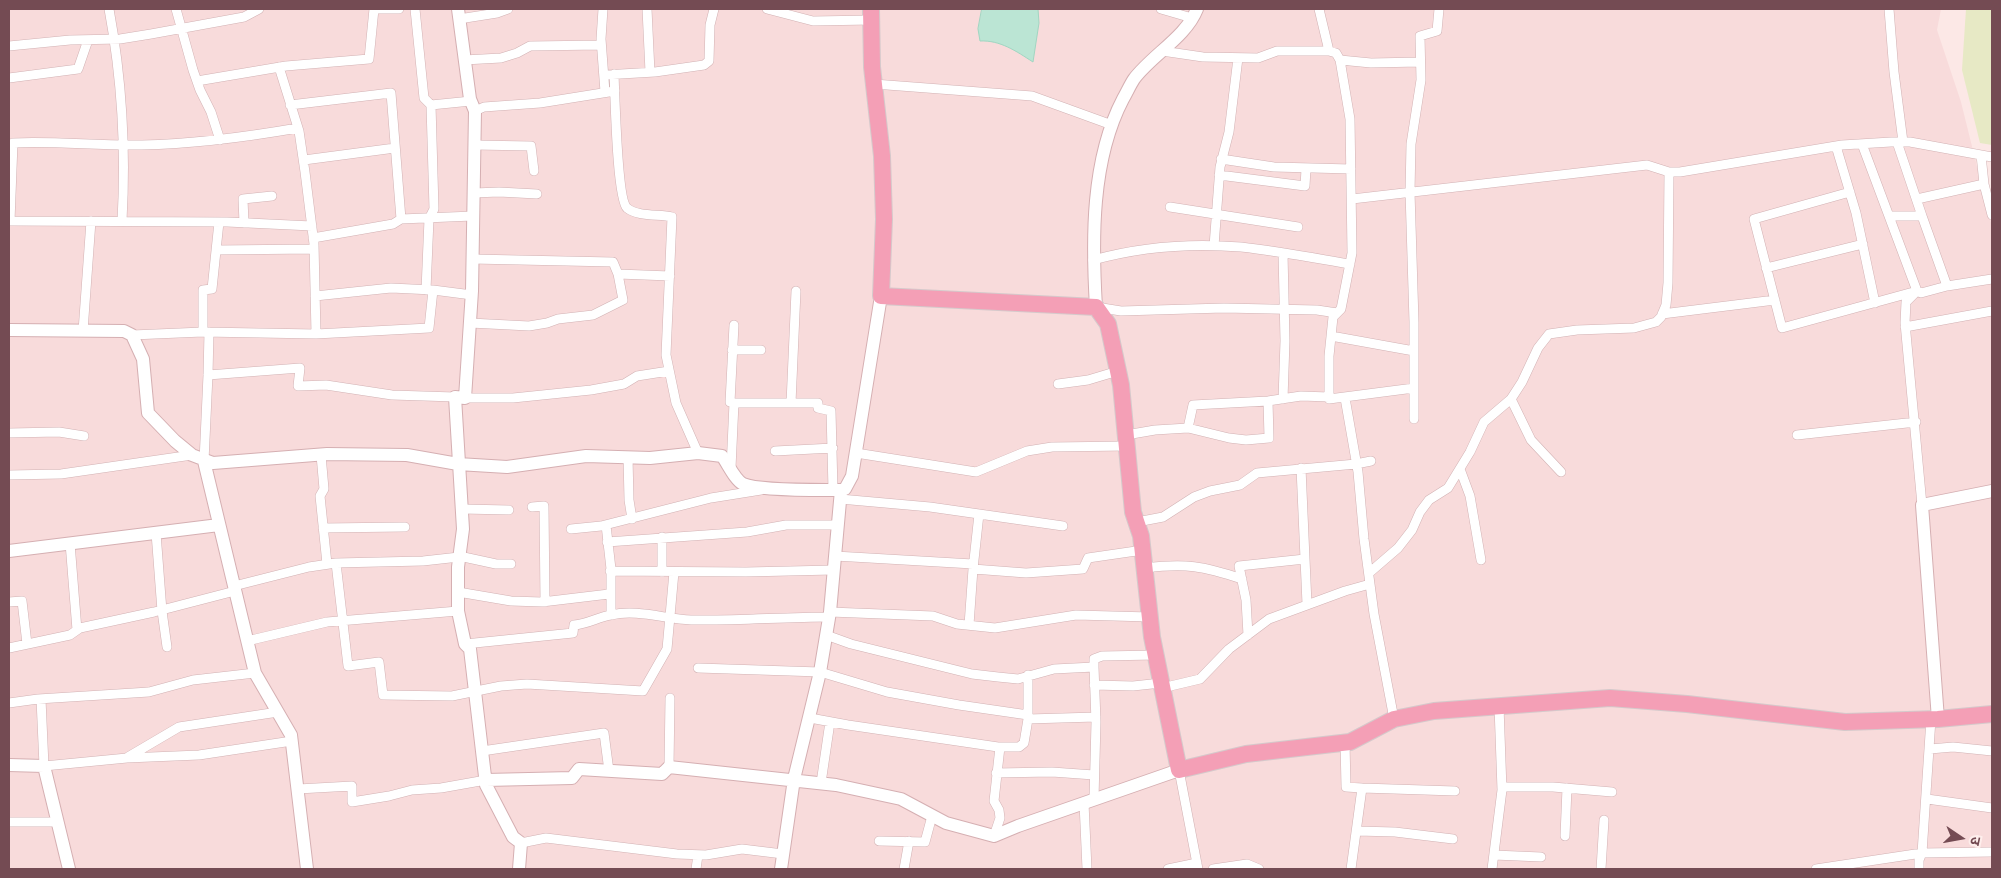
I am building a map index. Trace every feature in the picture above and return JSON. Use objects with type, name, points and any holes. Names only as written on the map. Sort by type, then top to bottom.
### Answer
[{"type":"highway","points":[[871,14],[874,84],[882,156],[884,219],[881,296],[1096,307],[1108,324],[1122,385],[1133,512],[1142,536],[1156,655],[1179,770],[1246,754],[1350,742],[1394,719],[1434,711],[1610,698],[1687,704],[1845,722],[1934,719],[1992,714]]},
{"type":"street","points":[[109,9],[121,93],[124,180],[122,221]]},
{"type":"street","points":[[176,9],[197,81],[212,112],[220,140]]},
{"type":"street","points":[[9,46],[114,39],[182,29],[244,17],[259,9]]},
{"type":"street","points":[[197,81],[278,67],[369,59],[374,9]]},
{"type":"street","points":[[379,9],[399,9]]},
{"type":"street","points":[[415,9],[424,98],[432,105],[484,107],[540,103],[610,92]]},
{"type":"street","points":[[508,9],[496,13],[458,14],[473,106],[475,145],[472,295],[460,398],[458,464],[463,529],[459,556],[458,611],[465,644],[470,649],[486,780],[513,837],[521,843],[546,838],[677,854],[706,855],[742,849],[784,854]]},
{"type":"street","points":[[603,9],[601,45],[604,75],[610,92],[623,203],[628,209],[642,214],[672,217],[666,355],[676,403],[698,453]]},
{"type":"street","points":[[648,9],[650,72]]},
{"type":"street","points":[[604,75],[650,72],[704,65],[709,61],[710,25],[714,9]]},
{"type":"street","points":[[767,9],[785,11],[813,21],[871,14]]},
{"type":"street","points":[[1161,9],[1194,13]]},
{"type":"street","points":[[1318,9],[1329,51]]},
{"type":"street","points":[[1414,419],[1410,144],[1421,80],[1420,36],[1437,31],[1439,9]]},
{"type":"street","points":[[1888,9],[1900,142],[1916,200],[1947,286]]},
{"type":"street","points":[[1194,13],[1162,51],[1134,79],[1116,112],[1099,180],[1093,260],[1096,307],[1121,311],[1224,308],[1317,310],[1337,313]]},
{"type":"street","points":[[9,78],[78,68],[88,40]]},
{"type":"street","points":[[464,60],[501,58],[530,46],[601,45]]},
{"type":"street","points":[[1162,51],[1203,57],[1238,58],[1258,58],[1277,51],[1329,51],[1336,53],[1340,60],[1350,119],[1352,253],[1341,309],[1333,317],[1329,397]]},
{"type":"street","points":[[1214,246],[1221,159],[1229,132],[1238,58]]},
{"type":"street","points":[[1340,60],[1420,62]]},
{"type":"street","points":[[278,67],[298,128],[304,160],[314,249],[316,334]]},
{"type":"street","points":[[610,92],[614,74]]},
{"type":"street","points":[[874,84],[1032,96],[1112,125]]},
{"type":"street","points":[[290,105],[391,93],[401,220]]},
{"type":"street","points":[[9,330],[124,332],[132,335],[206,332],[316,334],[429,328],[430,217],[434,209],[432,105]]},
{"type":"street","points":[[298,128],[192,143],[123,144],[45,141],[12,143],[10,154],[10,221],[219,222],[312,226]]},
{"type":"street","points":[[1352,199],[1647,165],[1669,172],[1680,172],[1836,146],[1862,144],[1900,142],[1952,148],[1992,157]]},
{"type":"street","points":[[1862,144],[1917,291]]},
{"type":"street","points":[[475,145],[531,146],[534,170]]},
{"type":"street","points":[[1836,146],[1863,244],[1875,303]]},
{"type":"street","points":[[304,160],[395,148]]},
{"type":"street","points":[[1981,155],[1984,184],[1992,215]]},
{"type":"street","points":[[1221,159],[1274,167],[1351,169]]},
{"type":"street","points":[[1219,175],[1305,186],[1306,169]]},
{"type":"street","points":[[1369,573],[1398,548],[1412,530],[1420,512],[1429,500],[1448,488],[1470,452],[1484,422],[1511,399],[1522,382],[1538,348],[1549,334],[1577,330],[1634,328],[1656,322],[1662,314],[1666,305],[1668,283],[1669,172]]},
{"type":"street","points":[[1916,200],[1984,184]]},
{"type":"street","points":[[1850,192],[1754,219],[1782,328],[1917,291],[1921,292],[1992,279]]},
{"type":"street","points":[[474,193],[537,194]]},
{"type":"street","points":[[244,223],[243,199],[272,196]]},
{"type":"street","points":[[1170,207],[1298,227]]},
{"type":"street","points":[[313,238],[393,224],[401,220],[473,216]]},
{"type":"street","points":[[1890,216],[1922,216]]},
{"type":"street","points":[[82,331],[91,221]]},
{"type":"street","points":[[219,222],[212,289],[203,290],[208,375],[198,458],[219,525],[255,673],[291,735],[307,869]]},
{"type":"street","points":[[1766,268],[1863,244]]},
{"type":"street","points":[[1093,260],[1116,254],[1166,247],[1214,246],[1240,247],[1350,264]]},
{"type":"street","points":[[217,250],[314,249]]},
{"type":"street","points":[[1283,253],[1285,341],[1283,399]]},
{"type":"street","points":[[470,323],[529,326],[558,319],[593,315],[623,300],[618,274],[613,262],[472,260]]},
{"type":"street","points":[[618,274],[670,276]]},
{"type":"street","points":[[315,296],[391,288],[472,295]]},
{"type":"street","points":[[791,403],[796,291]]},
{"type":"street","points":[[1917,291],[1906,302],[1906,327],[1922,505],[1934,719],[1922,853],[1919,860],[1920,869]]},
{"type":"street","points":[[838,493],[845,489],[852,476],[881,296]]},
{"type":"street","points":[[1662,314],[1775,300]]},
{"type":"street","points":[[1906,327],[1992,311]]},
{"type":"street","points":[[734,326],[730,402],[818,403],[818,408],[831,410],[838,493],[838,525],[834,570],[820,672],[794,779],[781,869]]},
{"type":"street","points":[[132,335],[143,359],[148,414],[175,441],[198,458],[213,463],[321,454],[406,456],[458,464],[507,467],[586,456],[650,458],[698,453],[722,456],[732,468],[736,478],[744,484],[770,488],[838,493],[1063,526]]},
{"type":"street","points":[[1331,336],[1414,351]]},
{"type":"street","points":[[732,350],[762,350]]},
{"type":"street","points":[[208,375],[300,368],[298,386],[326,385],[392,395],[513,398],[591,390],[624,384],[637,376],[669,370]]},
{"type":"street","points":[[1058,384],[1088,380],[1118,371]]},
{"type":"street","points":[[1188,428],[1193,405],[1268,401],[1301,396],[1329,397],[1329,400],[1414,388]]},
{"type":"street","points":[[1345,398],[1356,464],[1370,584],[1394,719]]},
{"type":"street","points":[[1511,399],[1531,440],[1561,472]]},
{"type":"street","points":[[856,453],[976,472],[1027,451],[1052,446],[1126,441],[1155,430],[1188,428],[1229,438],[1246,440],[1268,438],[1268,401]]},
{"type":"street","points":[[732,468],[734,403]]},
{"type":"street","points":[[1797,436],[1916,422]]},
{"type":"street","points":[[9,433],[59,432],[84,436]]},
{"type":"street","points":[[775,451],[833,448]]},
{"type":"street","points":[[321,454],[324,489],[320,496],[323,528],[344,621],[348,666],[380,662],[383,696],[452,696],[474,690],[527,684],[643,690],[667,649],[674,572]]},
{"type":"street","points":[[628,457],[629,500],[632,519]]},
{"type":"street","points":[[9,475],[61,474],[198,458]]},
{"type":"street","points":[[1137,522],[1163,517],[1194,498],[1210,491],[1240,484],[1258,473],[1371,461]]},
{"type":"street","points":[[1301,468],[1307,604]]},
{"type":"street","points":[[1460,469],[1470,496],[1481,560]]},
{"type":"street","points":[[571,529],[606,525],[711,498],[733,496],[770,488]]},
{"type":"street","points":[[1922,505],[1992,491]]},
{"type":"street","points":[[532,507],[544,506],[545,602]]},
{"type":"street","points":[[462,509],[509,510]]},
{"type":"street","points":[[969,625],[978,514]]},
{"type":"street","points":[[9,551],[219,525]]},
{"type":"street","points":[[606,525],[611,615]]},
{"type":"street","points":[[607,542],[747,532],[786,525],[838,525]]},
{"type":"street","points":[[323,528],[405,527]]},
{"type":"street","points":[[156,533],[167,647]]},
{"type":"street","points":[[662,537],[662,572]]},
{"type":"street","points":[[70,543],[77,630]]},
{"type":"street","points":[[835,556],[1026,573],[1083,569],[1088,558],[1143,550]]},
{"type":"street","points":[[9,648],[70,635],[80,628],[162,610],[261,578],[332,564],[423,561],[459,556],[496,564],[512,564]]},
{"type":"street","points":[[1248,635],[1246,600],[1239,566],[1305,559]]},
{"type":"street","points":[[1145,568],[1188,565],[1210,568],[1242,579]]},
{"type":"street","points":[[610,571],[834,570]]},
{"type":"street","points":[[1094,685],[1162,685],[1200,679],[1229,649],[1269,619],[1307,604],[1370,584]]},
{"type":"street","points":[[458,592],[511,601],[545,602],[609,594]]},
{"type":"street","points":[[9,602],[22,601],[27,644]]},
{"type":"street","points":[[247,641],[327,622],[458,611]]},
{"type":"street","points":[[465,644],[573,633],[574,625],[584,624],[611,615],[637,614],[722,621],[829,614],[933,616],[957,624],[995,628],[1076,615],[1150,616]]},
{"type":"street","points":[[826,635],[851,644],[972,674],[1018,678],[1054,668],[1094,667]]},
{"type":"street","points":[[1087,869],[1089,801],[1094,775],[1096,717],[1094,659],[1102,656],[1156,655]]},
{"type":"street","points":[[698,668],[820,672],[887,692],[1028,717],[1096,717]]},
{"type":"street","points":[[9,703],[149,692],[193,680],[255,673]]},
{"type":"street","points":[[810,718],[1000,747],[1019,747],[1024,743],[1028,717],[1028,675]]},
{"type":"street","points":[[298,790],[352,786],[352,802],[412,790],[441,788],[486,780],[572,778],[579,770],[662,774],[669,767],[670,698]]},
{"type":"street","points":[[41,699],[44,766],[69,869]]},
{"type":"street","points":[[1492,869],[1502,787],[1499,706]]},
{"type":"street","points":[[127,758],[179,727],[278,712]]},
{"type":"street","points":[[821,783],[830,722]]},
{"type":"street","points":[[482,751],[604,732],[609,771]]},
{"type":"street","points":[[9,765],[44,766],[127,758],[199,755],[292,741]]},
{"type":"street","points":[[1345,742],[1346,787],[1455,791]]},
{"type":"street","points":[[994,836],[1000,818],[999,810],[994,801],[1000,747]]},
{"type":"street","points":[[1930,749],[1953,747],[1992,751]]},
{"type":"street","points":[[669,767],[794,779],[901,799],[946,823],[994,836],[1179,770],[1197,866],[1168,869]]},
{"type":"street","points":[[996,773],[1052,772],[1094,775]]},
{"type":"street","points":[[1502,787],[1567,788],[1612,792]]},
{"type":"street","points":[[1351,869],[1358,831],[1362,788]]},
{"type":"street","points":[[1565,836],[1567,788]]},
{"type":"street","points":[[1927,799],[1992,808]]},
{"type":"street","points":[[879,841],[925,842],[932,816]]},
{"type":"street","points":[[1601,869],[1604,820]]},
{"type":"street","points":[[9,822],[58,822]]},
{"type":"street","points":[[1358,831],[1395,832],[1453,839]]},
{"type":"street","points":[[904,869],[909,841]]},
{"type":"street","points":[[519,869],[521,843]]},
{"type":"street","points":[[1816,869],[1845,868],[1922,853],[1992,852]]},
{"type":"street","points":[[696,869],[698,855]]},
{"type":"street","points":[[1494,856],[1541,857]]},
{"type":"street","points":[[1214,869],[1247,864],[1258,869]]},
{"type":"shaded area","points":[[9,9],[1941,9],[1937,30],[1961,102],[1992,227],[1992,869],[9,869]]},
{"type":"shaded area","points":[[982,9],[1038,9],[1039,23],[1033,62],[1001,44],[980,41],[978,29]]},
{"type":"shaded area","points":[[1966,9],[1992,9],[1992,145],[1980,143],[1962,70]]}]
